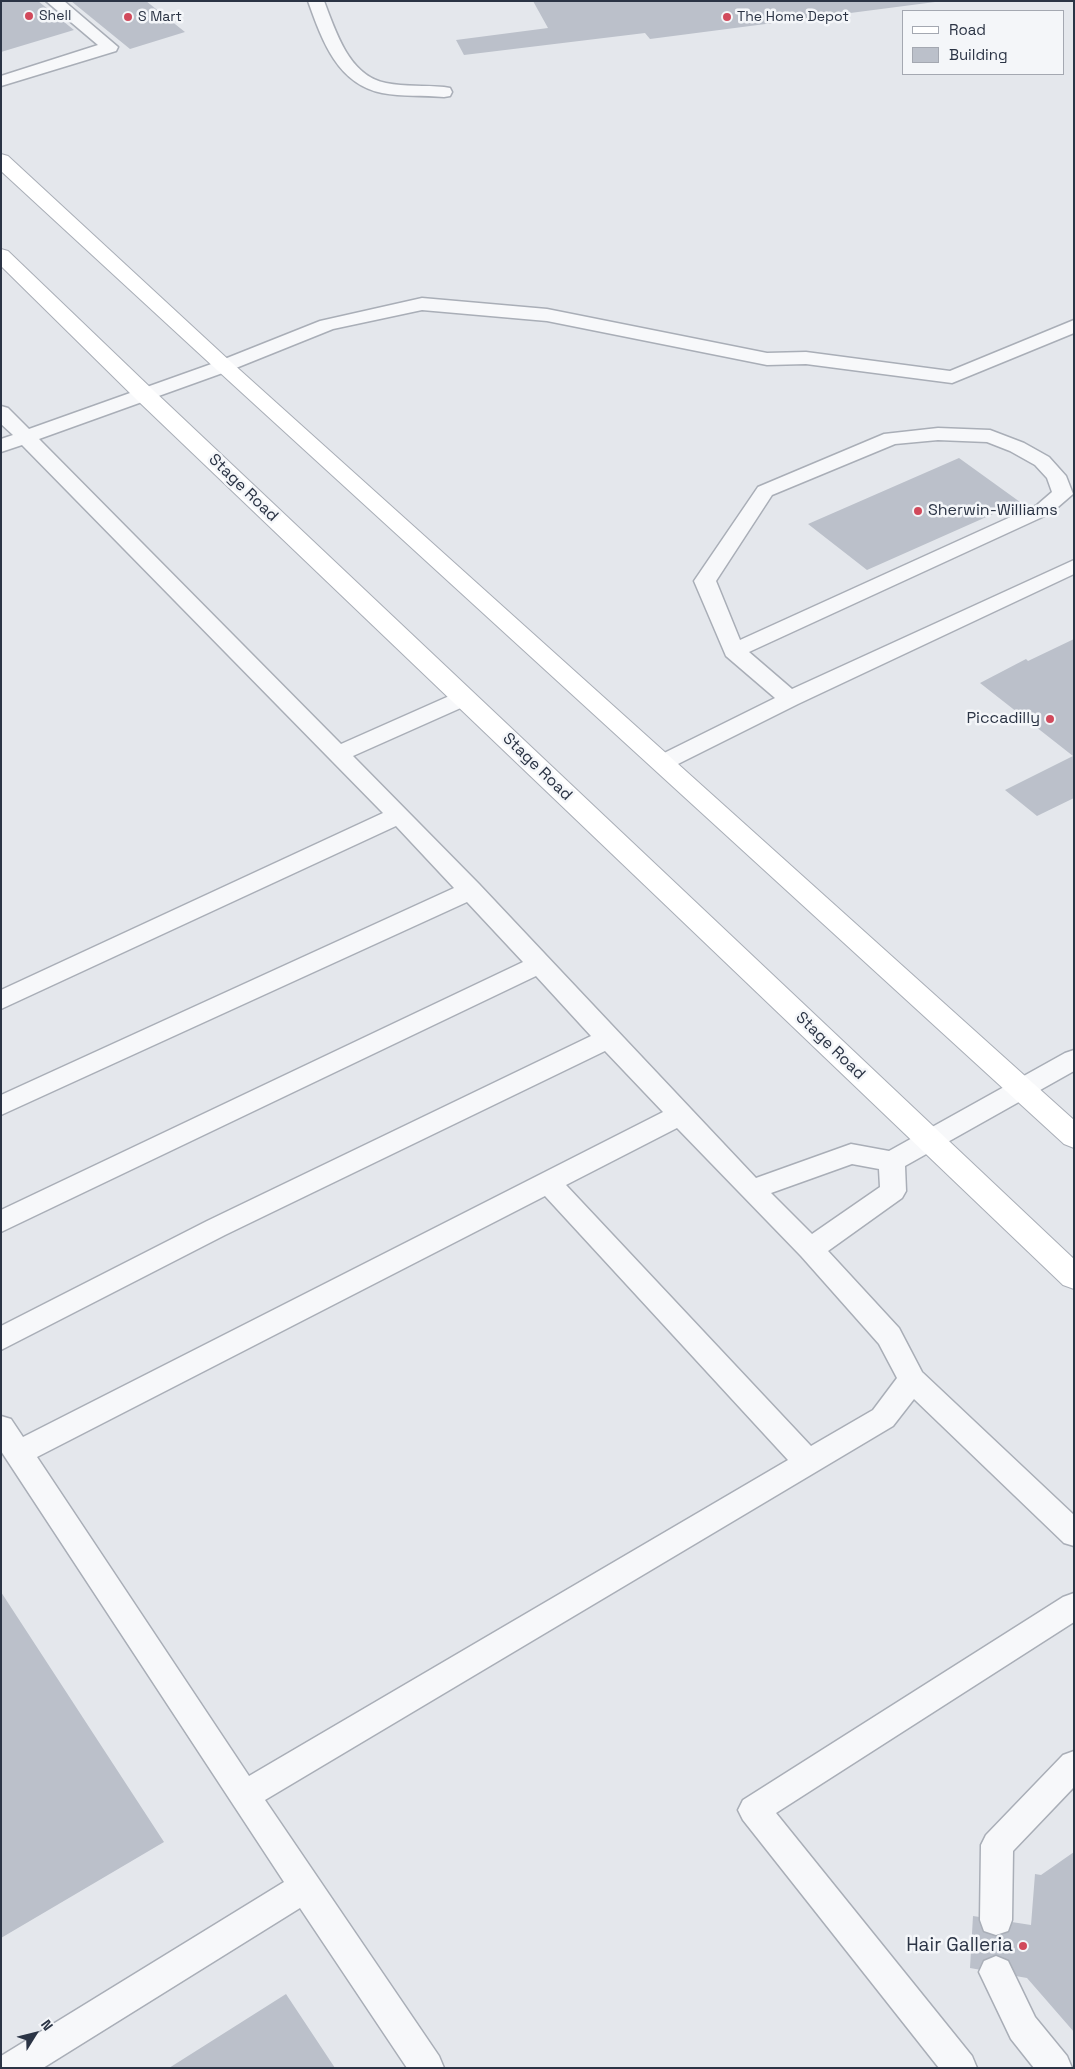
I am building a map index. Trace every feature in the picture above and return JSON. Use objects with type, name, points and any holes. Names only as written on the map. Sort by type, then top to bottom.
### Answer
[{"type":"main road","points":[[1,160],[224,366],[1074,1137]]},
{"type":"main road","name":"Stage Road","points":[[1,255],[145,395],[1074,1277]]},
{"type":"lane","points":[[4,77],[110,47],[54,1]]},
{"type":"lane","points":[[316,1],[336,52],[356,75],[381,88],[444,92]]},
{"type":"lane","points":[[1,446],[224,366],[327,325],[422,304],[571,318],[767,359],[806,358],[952,377],[1070,331]]},
{"type":"lane","points":[[1,412],[400,815],[752,1190],[810,1249],[890,1336],[912,1380],[1074,1534]]},
{"type":"lane","points":[[734,651],[1044,509],[1063,494],[1056,476],[1042,461],[1017,447],[990,436],[938,434],[891,438],[765,491],[705,582],[734,651],[790,699]]},
{"type":"lane","points":[[662,763],[790,699],[1074,566]]},
{"type":"lane","points":[[338,754],[464,698]]},
{"type":"lane","points":[[1,1000],[400,815]]},
{"type":"lane","points":[[1,1106],[471,890]]},
{"type":"lane","points":[[1,1222],[540,964]]},
{"type":"lane","points":[[1,1339],[216,1228],[609,1038]]},
{"type":"lane","points":[[752,1190],[851,1154],[892,1161],[1074,1059]]},
{"type":"lane","points":[[19,1454],[681,1114]]},
{"type":"lane","points":[[810,1249],[894,1191],[892,1161]]},
{"type":"lane","points":[[548,1183],[808,1462]]},
{"type":"lane","points":[[244,1796],[883,1418],[912,1380]]},
{"type":"lane","points":[[1,1427],[244,1796],[427,2068]]},
{"type":"lane","points":[[960,2068],[754,1810],[1074,1606]]},
{"type":"lane","points":[[996,1920],[997,1845],[1074,1765]]},
{"type":"lane","points":[[12,2068],[306,1887]]},
{"type":"lane","points":[[996,1972],[1023,2028],[1055,2068]]},
{"type":"building","name":"Shell","points":[[1,1],[38,1],[74,30],[1,52]]},
{"type":"building","name":"S Mart","points":[[71,1],[146,1],[185,32],[130,49]]},
{"type":"building","points":[[533,1],[935,2],[650,39],[645,33],[464,55],[456,40],[548,28]]},
{"type":"building","name":"Sherwin-Williams","points":[[959,458],[1020,502],[867,570],[808,524]]},
{"type":"building","name":"Piccadilly","points":[[1074,639],[1074,798],[1037,816],[1005,790],[1073,756],[980,683],[1026,659],[1028,661]]},
{"type":"building","points":[[1,1592],[164,1842],[1,1938]]},
{"type":"building","name":"Hair Galleria","points":[[1074,1852],[1074,2032],[1027,1978],[970,1968],[973,1916],[1031,1925],[1035,1874],[1041,1875]]},
{"type":"building","points":[[286,1994],[335,2068],[169,2068]]},
{"type":"place","name":"Shell","points":[[29,16]]},
{"type":"place","name":"S Mart","points":[[128,17]]},
{"type":"place","name":"The Home Depot","points":[[727,17]]},
{"type":"place","name":"Sherwin-Williams","points":[[918,511]]},
{"type":"place","name":"Piccadilly","points":[[1050,719]]},
{"type":"place","name":"Hair Galleria","points":[[1023,1946]]}]
